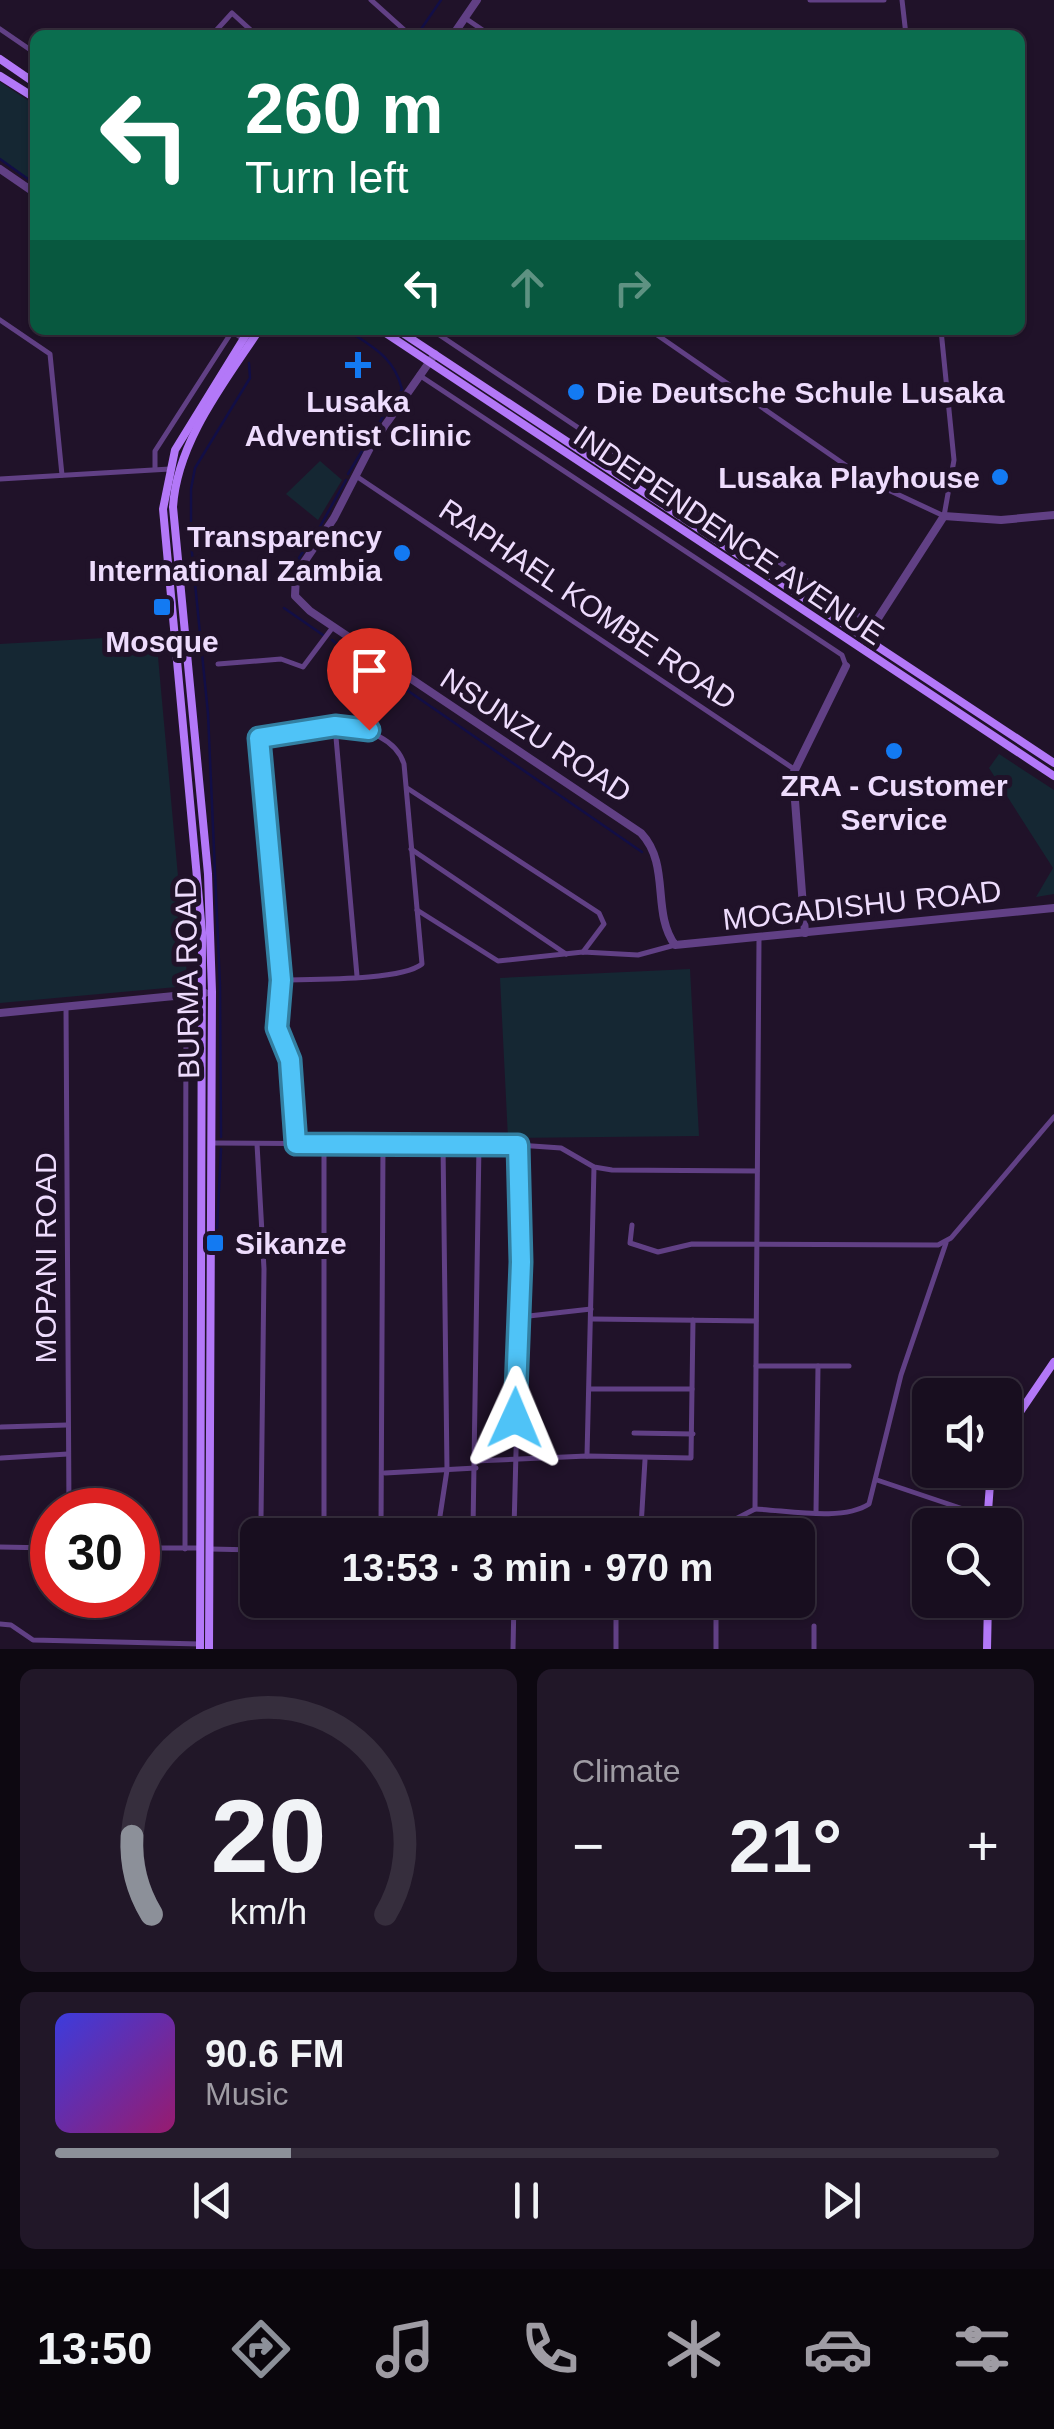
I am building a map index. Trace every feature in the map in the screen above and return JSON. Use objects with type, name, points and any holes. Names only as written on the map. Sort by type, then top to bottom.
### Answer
[{"type":"main road","points":[[0,59],[30,79]]},
{"type":"main road","points":[[0,76],[30,95]]},
{"type":"main road","name":"INDEPENDENCE AVENUE","points":[[388,335],[1054,776]]},
{"type":"main road","name":"INDEPENDENCE AVENUE","points":[[406,335],[1054,764]]},
{"type":"main road","name":"BURMA ROAD","points":[[200,1646],[212,1143],[208,993],[165,550],[173,470],[183,434],[248,337]]},
{"type":"main road","name":"BURMA ROAD","points":[[208,993],[205,1549],[209,1649]]},
{"type":"main road","points":[[1022,1409],[1054,1362]]},
{"type":"main road","points":[[986,1649],[987,1618]]},
{"type":"street","points":[[372,0],[405,30]]},
{"type":"street","points":[[457,30],[477,0]]},
{"type":"street","points":[[810,0],[884,0]]},
{"type":"street","points":[[902,0],[905,30]]},
{"type":"street","points":[[217,30],[232,13],[251,30]]},
{"type":"street","points":[[465,18],[483,30]]},
{"type":"street","points":[[0,30],[30,50]]},
{"type":"street","points":[[0,169],[30,190]]},
{"type":"street","points":[[0,320],[50,354],[62,475]]},
{"type":"street","points":[[155,470],[155,451],[230,335]]},
{"type":"street","points":[[439,335],[873,625]]},
{"type":"street","points":[[657,335],[867,480],[944,516],[1001,520],[1054,514]]},
{"type":"street","points":[[864,640],[944,516],[954,460],[941,335]]},
{"type":"street","name":"NSUNZU ROAD","points":[[435,354],[292,584],[299,603],[641,833],[658,857],[668,934],[675,945]]},
{"type":"street","points":[[420,375],[842,655],[846,666],[794,769],[806,932]]},
{"type":"street","points":[[0,479],[173,470]]},
{"type":"street","name":"RAPHAEL KOMBE ROAD","points":[[356,476],[794,769]]},
{"type":"street","points":[[218,664],[281,659],[303,667],[333,627]]},
{"type":"street","points":[[335,726],[357,976]]},
{"type":"street","points":[[281,980],[357,976],[420,966],[402,757],[360,726],[259,738],[281,980],[277,1028],[290,1060],[296,1144]]},
{"type":"street","points":[[407,788],[599,914],[603,928],[583,952]]},
{"type":"street","points":[[411,849],[566,954]]},
{"type":"street","name":"MOGADISHU ROAD","points":[[675,945],[1054,908]]},
{"type":"street","points":[[418,910],[491,960],[583,952],[638,955],[675,945]]},
{"type":"street","points":[[755,1509],[760,939]]},
{"type":"street","points":[[0,1013],[208,993]]},
{"type":"street","points":[[185,1548],[186,996]]},
{"type":"street","name":"MOPANI ROAD","points":[[66,1007],[69,1488]]},
{"type":"street","points":[[736,1518],[755,1509],[861,1509],[871,1500],[902,1375],[947,1240],[1054,1118]]},
{"type":"street","points":[[212,1143],[518,1145],[561,1148],[594,1167],[758,1171]]},
{"type":"street","points":[[257,1144],[264,1269],[262,1518]]},
{"type":"street","points":[[382,1518],[385,1473],[383,1144]]},
{"type":"street","points":[[439,1518],[446,1470],[443,1144]]},
{"type":"street","points":[[474,1518],[478,1144]]},
{"type":"street","points":[[514,1518],[520,1316],[518,1145]]},
{"type":"street","points":[[324,1146],[324,1518]]},
{"type":"street","points":[[587,1456],[594,1167]]},
{"type":"street","points":[[632,1225],[630,1243],[650,1252],[688,1244],[934,1246],[947,1240]]},
{"type":"street","points":[[520,1316],[591,1309]]},
{"type":"street","points":[[592,1319],[756,1322]]},
{"type":"street","points":[[385,1473],[587,1456],[690,1458],[693,1320]]},
{"type":"street","points":[[756,1366],[849,1366]]},
{"type":"street","points":[[816,1512],[818,1366]]},
{"type":"street","points":[[590,1389],[692,1388]]},
{"type":"street","points":[[1,1427],[68,1425]]},
{"type":"street","points":[[634,1433],[693,1434]]},
{"type":"street","points":[[1,1458],[68,1454]]},
{"type":"street","points":[[641,1518],[645,1460]]},
{"type":"street","points":[[877,1480],[952,1508]]},
{"type":"street","points":[[0,1548],[30,1548]]},
{"type":"street","points":[[160,1548],[240,1550]]},
{"type":"street","points":[[513,1649],[514,1618]]},
{"type":"street","points":[[616,1618],[616,1649]]},
{"type":"street","points":[[716,1618],[716,1649]]},
{"type":"street","points":[[0,1624],[11,1624],[32,1640],[200,1646]]},
{"type":"street","points":[[814,1626],[814,1649]]},
{"type":"shaded area","points":[[0,82],[30,102],[30,180],[0,159]]},
{"type":"shaded area","points":[[320,461],[342,480],[318,520],[286,494]]},
{"type":"shaded area","points":[[156,635],[188,986],[0,1003],[0,644]]},
{"type":"shaded area","points":[[999,754],[1054,790],[1054,894],[1036,897],[1053,868],[989,768]]},
{"type":"shaded area","points":[[690,969],[699,1136],[508,1138],[500,978]]},
{"type":"waterway","points":[[420,30],[441,0]]},
{"type":"waterway","points":[[0,159],[30,180]]},
{"type":"waterway","points":[[354,335],[394,369],[402,389],[388,410]]},
{"type":"waterway","points":[[221,1137],[220,986],[208,714],[191,543],[191,489],[195,468],[250,378],[249,363]]},
{"type":"waterway","points":[[348,474],[384,415]]},
{"type":"waterway","points":[[317,532],[346,480]]},
{"type":"waterway","points":[[286,578],[310,541]]},
{"type":"waterway","points":[[284,608],[323,635]]},
{"type":"waterway","points":[[332,640],[350,653]]},
{"type":"waterway","points":[[359,659],[392,680]]},
{"type":"waterway","points":[[401,686],[642,852]]},
{"type":"waterway","points":[[217,1228],[221,1149]]},
{"type":"place","name":"Lusaka Adventist Clinic","points":[[358,365]]},
{"type":"place","name":"Die Deutsche Schule Lusaka","points":[[576,392]]},
{"type":"place","name":"Lusaka Playhouse","points":[[1000,477]]},
{"type":"place","name":"Transparency International Zambia","points":[[402,553]]},
{"type":"place","name":"Mosque","points":[[162,607]]},
{"type":"place","name":"ZRA - Customer Service","points":[[894,751]]},
{"type":"place","name":"Sikanze","points":[[215,1243]]},
{"type":"route","points":[[369,730],[335,726],[259,738],[281,980],[277,1028],[290,1060],[296,1144],[518,1145],[521,1262],[515,1418]]}]
